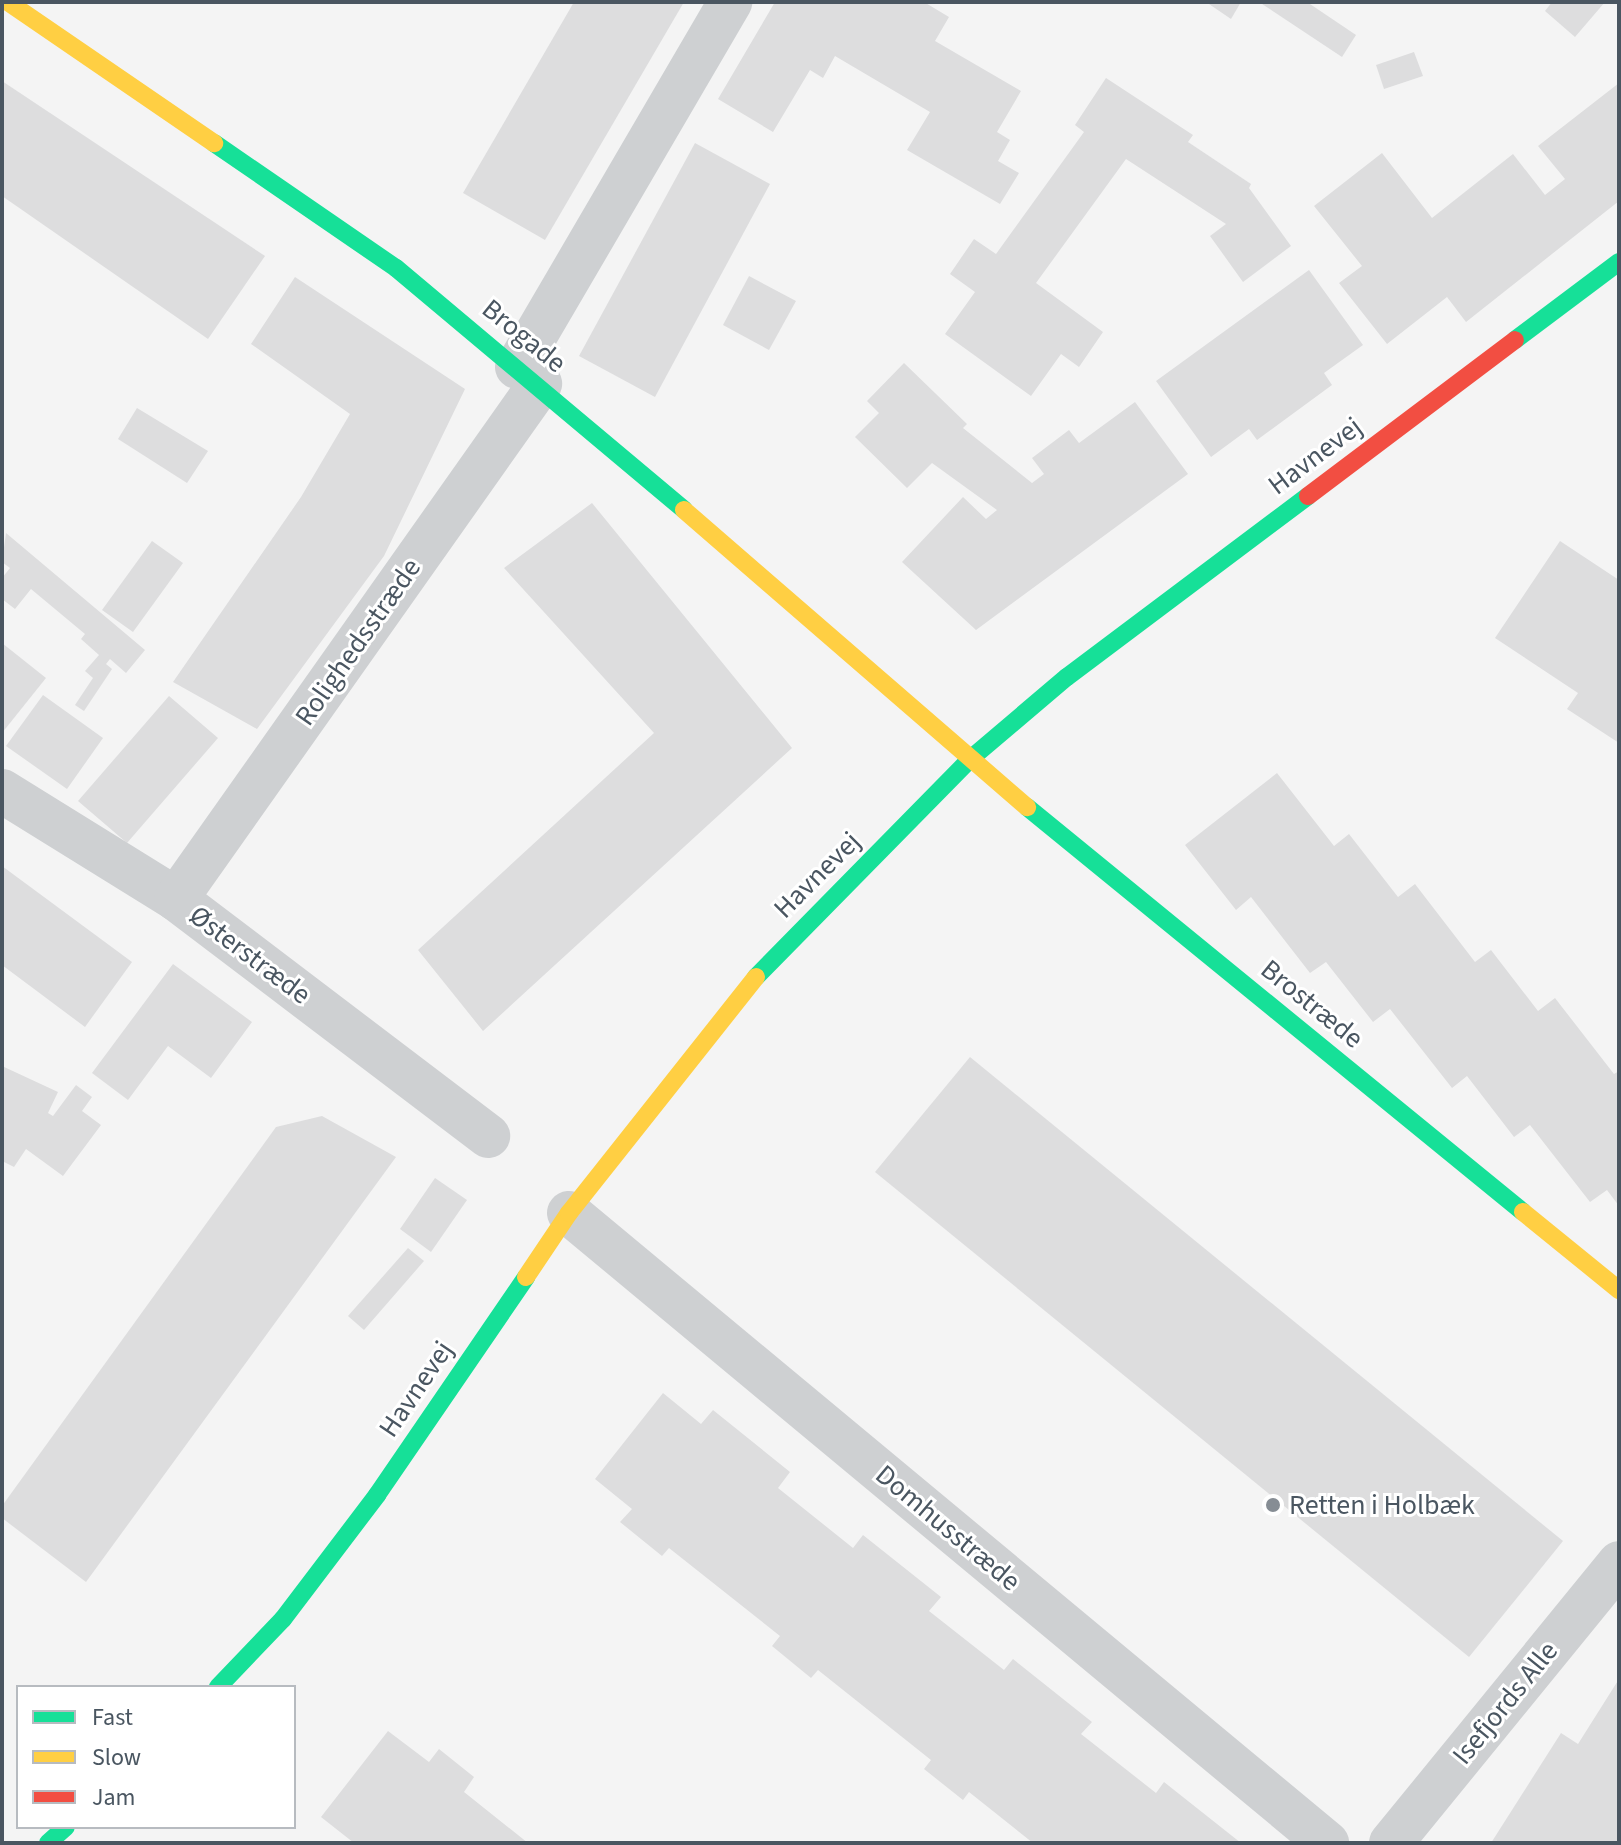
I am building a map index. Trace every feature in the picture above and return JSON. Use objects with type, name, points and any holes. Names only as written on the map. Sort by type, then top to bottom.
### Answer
[{"type":"street","name":"Brogade","points":[[8,2],[396,268],[528,376],[969,760]]},
{"type":"street","name":"Rolighedsstræde","points":[[176,899],[528,376],[730,2]]},
{"type":"street","name":"Havnevej","points":[[220,1685],[283,1619],[377,1495],[569,1213],[738,995],[969,760],[1067,677],[1619,262]]},
{"type":"street","name":"Brostræde","points":[[969,760],[1619,1290]]},
{"type":"street","name":"Østerstræde","points":[[2,791],[176,899],[488,1136]]},
{"type":"street","name":"Domhusstræde","points":[[569,1213],[1327,1843]]},
{"type":"street","name":"Isefjords Alle","points":[[1391,1843],[1619,1563]]},
{"type":"street","points":[[48,1843],[64,1829]]},
{"type":"building","points":[[574,2],[684,2],[545,240],[463,193]]},
{"type":"building","points":[[775,2],[924,2],[949,17],[935,41],[1021,91],[997,132],[1010,140],[998,161],[1019,173],[1000,204],[907,150],[930,112],[835,56],[823,78],[810,70],[773,132],[718,99]]},
{"type":"building","points":[[1206,2],[1241,2],[1231,19]]},
{"type":"building","points":[[1259,2],[1307,2],[1356,35],[1342,57]]},
{"type":"building","points":[[1552,2],[1605,2],[1575,37],[1545,11]]},
{"type":"building","points":[[1414,52],[1423,76],[1384,89],[1376,65]]},
{"type":"building","points":[[1106,78],[1193,135],[1188,142],[1251,184],[1249,188],[1291,246],[1243,282],[1210,236],[1226,224],[1126,159],[1036,283],[1103,332],[1079,367],[1061,354],[1031,396],[945,334],[975,292],[950,274],[974,239],[996,254],[1084,132],[1075,125]]},
{"type":"building","points":[[2,81],[265,256],[208,339],[2,196]]},
{"type":"building","points":[[1619,83],[1619,201],[1466,322],[1447,297],[1387,344],[1339,283],[1362,266],[1314,206],[1382,153],[1432,218],[1513,154],[1545,195],[1565,179],[1538,146]]},
{"type":"building","points":[[695,143],[770,184],[655,397],[579,356]]},
{"type":"building","points":[[1309,270],[1363,345],[1324,373],[1332,385],[1257,440],[1249,429],[1211,457],[1156,381]]},
{"type":"building","points":[[749,276],[796,301],[769,350],[723,325]]},
{"type":"building","points":[[295,277],[465,389],[384,556],[257,729],[173,682],[301,497],[350,414],[251,344]]},
{"type":"building","points":[[904,363],[967,424],[963,428],[1032,483],[1044,474],[1032,458],[1069,430],[1079,443],[1135,402],[1188,474],[976,630],[902,562],[963,497],[986,519],[997,510],[932,463],[907,488],[855,437],[879,413],[867,401]]},
{"type":"building","points":[[137,408],[208,451],[187,483],[118,439]]},
{"type":"building","points":[[592,503],[792,748],[483,1031],[418,950],[654,733],[504,568]]},
{"type":"building","points":[[6,533],[145,650],[126,673],[110,659],[106,664],[112,669],[84,711],[75,705],[93,678],[85,671],[99,655],[81,639],[85,634],[31,589],[15,609],[2,599],[2,578],[10,568],[2,562]]},
{"type":"building","points":[[152,541],[183,563],[133,632],[102,610]]},
{"type":"building","points":[[1560,541],[1619,580],[1619,743],[1567,709],[1578,693],[1495,638]]},
{"type":"building","points":[[2,643],[46,678],[2,733]]},
{"type":"building","points":[[43,695],[103,738],[67,789],[6,746]]},
{"type":"building","points":[[169,696],[218,738],[127,843],[78,801]]},
{"type":"building","points":[[1277,773],[1334,846],[1349,834],[1398,897],[1415,884],[1475,962],[1491,950],[1538,1011],[1555,998],[1614,1074],[1619,1071],[1619,1206],[1607,1190],[1590,1202],[1530,1125],[1514,1137],[1467,1076],[1452,1088],[1390,1009],[1373,1022],[1326,962],[1310,973],[1251,897],[1236,910],[1185,845]]},
{"type":"building","points":[[2,866],[132,962],[85,1027],[2,965]]},
{"type":"building","points":[[173,964],[252,1022],[211,1078],[168,1046],[128,1100],[92,1073]]},
{"type":"building","points":[[970,1057],[1563,1541],[1469,1657],[875,1172]]},
{"type":"building","points":[[2,1066],[58,1092],[48,1113],[53,1116],[76,1085],[92,1097],[82,1111],[101,1125],[63,1176],[26,1149],[14,1167],[2,1161]]},
{"type":"building","points":[[322,1116],[396,1157],[86,1582],[2,1518],[2,1506],[276,1127]]},
{"type":"building","points":[[435,1178],[467,1200],[431,1252],[400,1229]]},
{"type":"building","points":[[408,1248],[424,1261],[364,1330],[348,1316]]},
{"type":"building","points":[[663,1393],[701,1424],[713,1410],[790,1472],[778,1488],[853,1548],[863,1535],[941,1597],[929,1611],[1004,1670],[1013,1659],[1092,1722],[1081,1734],[1156,1793],[1164,1782],[1241,1843],[1033,1843],[969,1792],[963,1800],[924,1769],[931,1760],[818,1670],[811,1678],[772,1646],[780,1636],[669,1548],[662,1556],[620,1522],[632,1509],[595,1479]]},
{"type":"building","points":[[1619,1679],[1619,1843],[1491,1843],[1561,1733],[1578,1744]]},
{"type":"building","points":[[388,1731],[429,1762],[439,1749],[474,1777],[464,1792],[528,1843],[354,1843],[321,1817]]},
{"type":"traffic: fast","points":[[214,143],[396,268],[684,510]]},
{"type":"traffic: fast","points":[[1515,340],[1619,262]]},
{"type":"traffic: fast","points":[[756,977],[969,760],[1067,677],[1308,496]]},
{"type":"traffic: fast","points":[[1027,807],[1523,1212]]},
{"type":"traffic: fast","points":[[220,1685],[283,1619],[377,1495],[526,1277]]},
{"type":"traffic: fast","points":[[48,1843],[64,1829]]},
{"type":"traffic: slow","points":[[8,2],[214,143]]},
{"type":"traffic: slow","points":[[684,510],[1027,807]]},
{"type":"traffic: slow","points":[[526,1277],[569,1213],[756,977]]},
{"type":"traffic: slow","points":[[1523,1212],[1619,1290]]},
{"type":"traffic: jam","points":[[1308,496],[1515,340]]},
{"type":"place","name":"Retten i Holbæk","points":[[1273,1505]]}]
